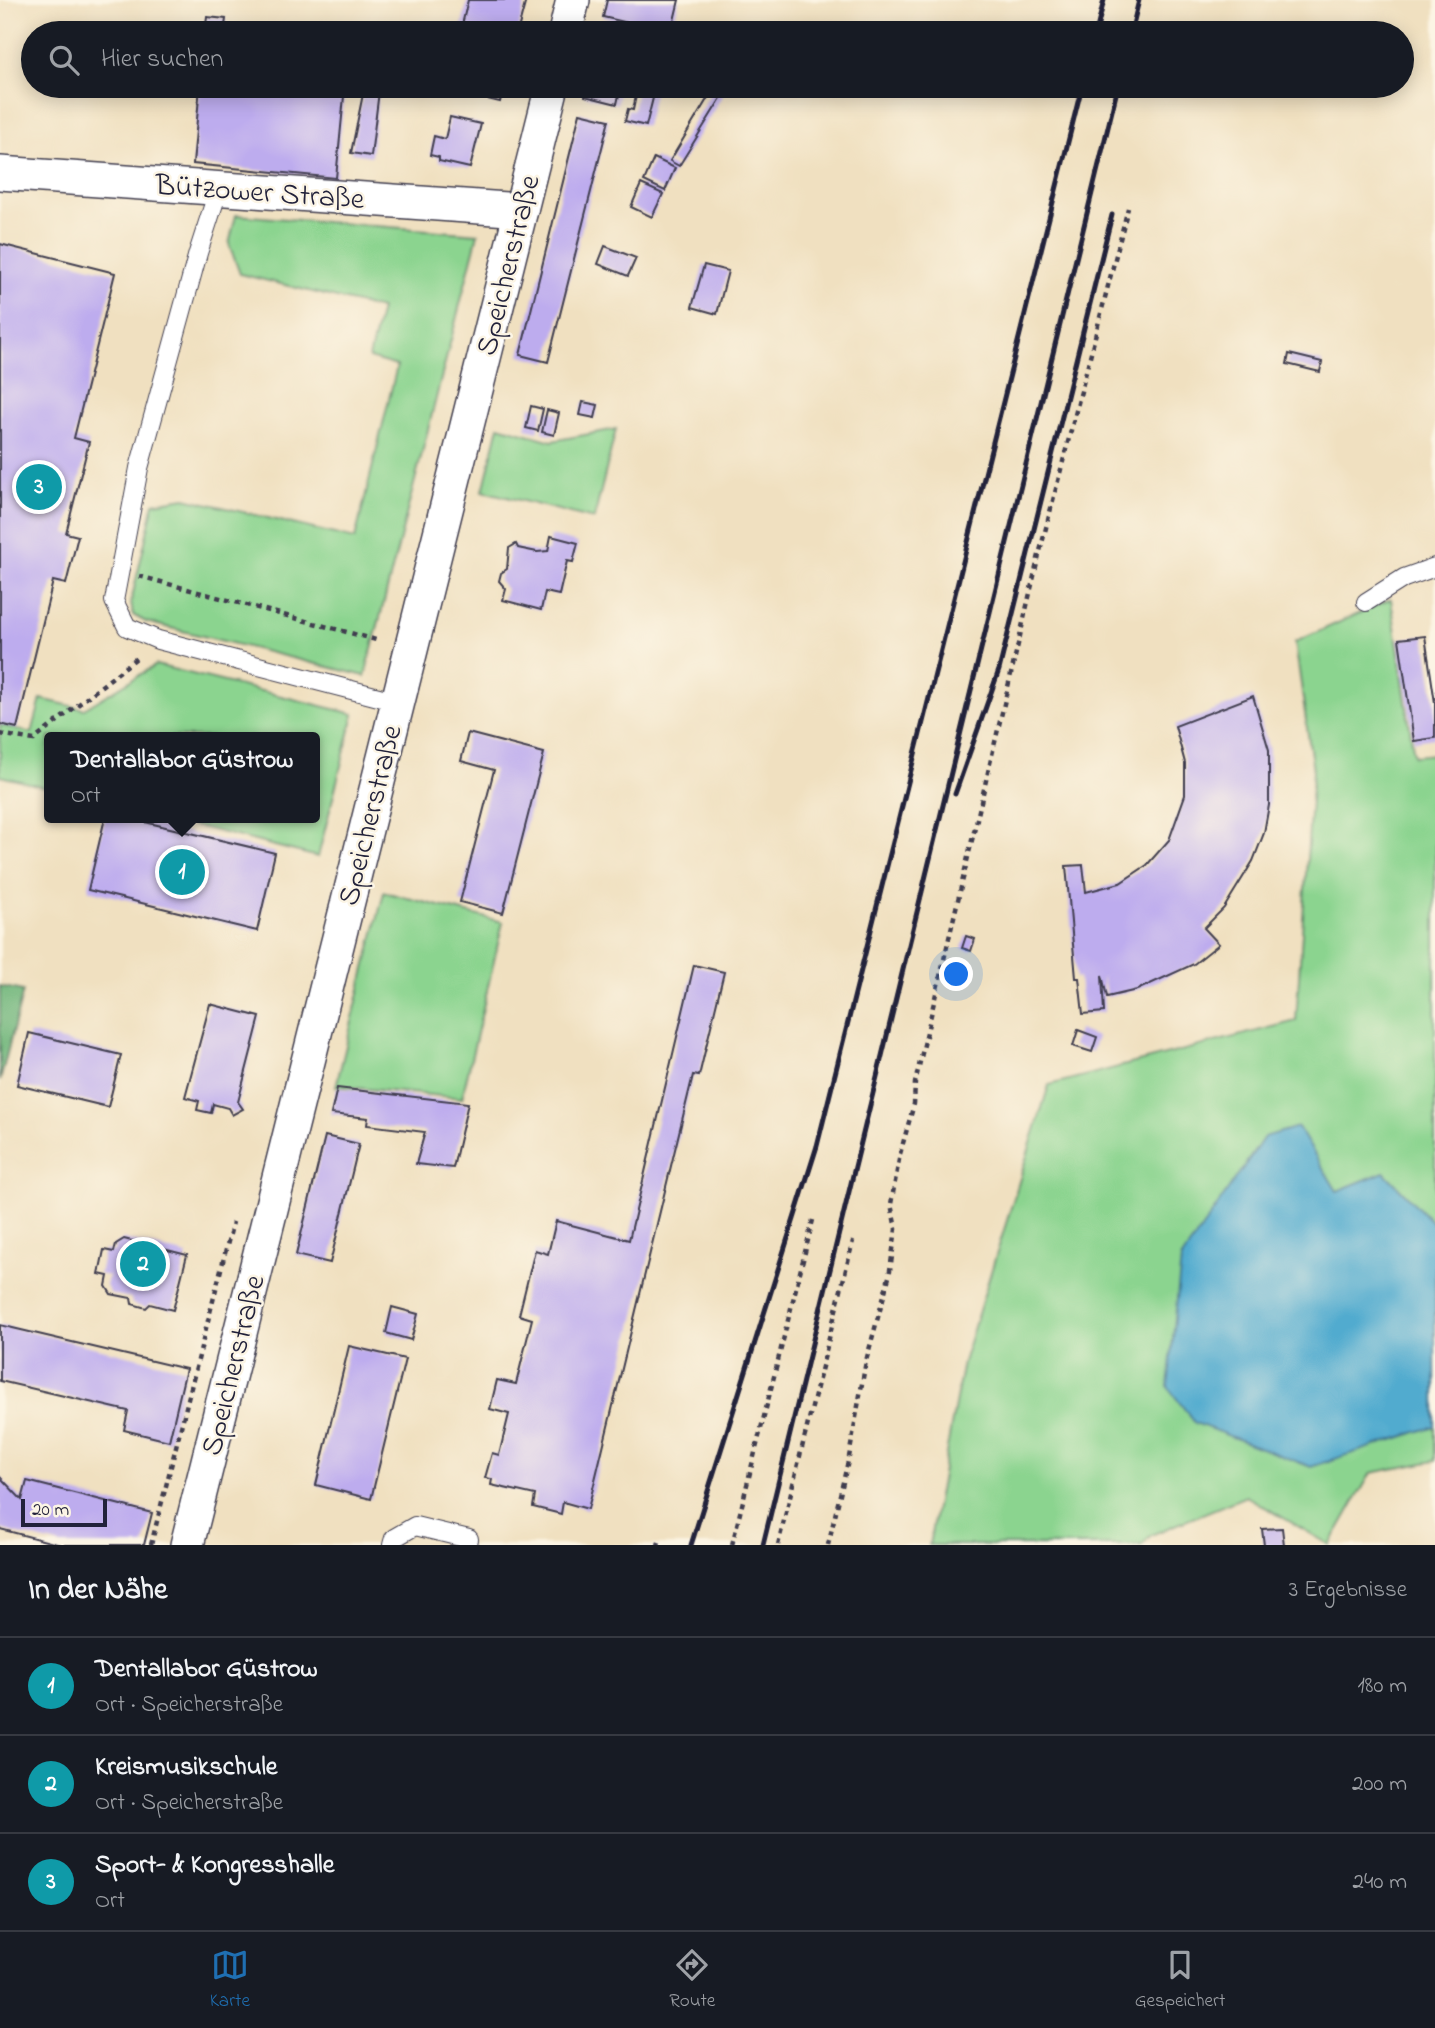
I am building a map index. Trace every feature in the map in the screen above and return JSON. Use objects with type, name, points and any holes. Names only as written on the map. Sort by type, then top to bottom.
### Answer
[{"type":"street","points":[[568,21],[573,0]]},
{"type":"street","name":"Speicherstraße","points":[[187,1545],[549,98]]},
{"type":"street","name":"Bützower Straße","points":[[0,173],[521,210]]},
{"type":"lane","points":[[219,188],[198,253],[139,468],[114,601],[127,627],[159,640],[398,702]]},
{"type":"lane","points":[[1366,602],[1404,578],[1435,567]]},
{"type":"lane","points":[[392,1545],[394,1538],[415,1526],[469,1539],[467,1545]]},
{"type":"path","points":[[828,1545],[849,1457],[866,1361],[889,1277],[896,1229],[891,1204],[900,1154],[914,1104],[915,1083],[1038,559],[1128,208]]},
{"type":"path","points":[[118,570],[380,641]]},
{"type":"path","points":[[0,734],[34,740],[159,640]]},
{"type":"path","points":[[732,1545],[813,1220]]},
{"type":"path","points":[[778,1545],[853,1241]]},
{"type":"green space","points":[[236,215],[478,234],[365,676],[146,622],[133,615],[131,602],[154,503],[185,498],[355,539],[397,366],[369,358],[381,309],[240,274],[229,244]]},
{"type":"green space","points":[[499,426],[552,441],[616,429],[594,519],[483,491]]},
{"type":"green space","points":[[1391,599],[1414,756],[1435,754],[1435,1461],[1371,1473],[1330,1545],[1246,1496],[1151,1535],[1142,1545],[929,1545],[963,1362],[1049,1085],[1296,1021],[1313,770],[1295,642]]},
{"type":"green space","points":[[156,665],[354,714],[318,857],[185,823],[320,823],[320,732],[44,732],[44,787],[0,776],[0,725],[32,733],[41,699],[84,709]]},
{"type":"green space","points":[[384,892],[503,922],[462,1098],[336,1086]]},
{"type":"green space","points":[[0,986],[23,991],[0,1081]]},
{"type":"water","points":[[1298,1127],[1337,1191],[1384,1172],[1435,1225],[1435,1426],[1311,1467],[1195,1423],[1168,1387],[1181,1259],[1264,1137]]},
{"type":"building","points":[[468,0],[526,0],[520,21],[463,21]]},
{"type":"building","points":[[607,0],[679,0],[674,21],[620,21],[603,17]]},
{"type":"building","points":[[207,17],[226,19],[226,21],[206,21]]},
{"type":"building","points":[[199,98],[344,98],[336,178],[193,164]]},
{"type":"building","points":[[362,98],[378,98],[371,156],[351,153]]},
{"type":"building","points":[[483,98],[501,98],[500,102]]},
{"type":"building","points":[[593,98],[618,98],[617,104]]},
{"type":"building","points":[[636,98],[653,98],[646,126],[625,121],[628,109],[633,110]]},
{"type":"building","points":[[708,98],[721,98],[679,166],[670,161]]},
{"type":"building","points":[[580,113],[609,120],[548,362],[520,355]]},
{"type":"building","points":[[450,117],[481,124],[470,168],[439,161],[439,157],[430,155],[434,136],[445,139]]},
{"type":"building","points":[[654,158],[675,168],[665,191],[644,181]]},
{"type":"building","points":[[641,184],[663,194],[652,217],[631,207]]},
{"type":"building","points":[[0,244],[115,273],[74,438],[89,442],[66,533],[78,536],[66,584],[53,581],[17,728],[0,724]]},
{"type":"building","points":[[605,246],[636,258],[628,276],[598,264]]},
{"type":"building","points":[[704,265],[728,271],[717,314],[692,307]]},
{"type":"building","points":[[1289,354],[1322,362],[1320,372],[1287,364]]},
{"type":"building","points":[[583,402],[598,405],[595,418],[580,415]]},
{"type":"building","points":[[531,406],[543,409],[538,431],[526,428]]},
{"type":"building","points":[[547,410],[559,413],[554,435],[542,432]]},
{"type":"building","points":[[551,536],[578,543],[573,562],[567,561],[559,595],[545,592],[541,610],[503,600],[506,589],[499,581],[501,573],[507,569],[509,548],[516,544],[518,548],[548,551]]},
{"type":"building","points":[[1425,636],[1435,703],[1435,738],[1414,741],[1399,639]]},
{"type":"building","points":[[1253,696],[1269,750],[1269,805],[1264,833],[1253,861],[1224,908],[1204,928],[1219,944],[1194,964],[1137,990],[1107,997],[1102,975],[1104,1012],[1083,1014],[1079,978],[1076,978],[1066,866],[1083,865],[1086,892],[1120,883],[1147,865],[1169,840],[1185,795],[1185,763],[1175,726]]},
{"type":"building","points":[[468,733],[544,753],[503,913],[460,902],[494,770],[461,761]]},
{"type":"building","points":[[104,823],[149,823],[275,853],[257,931],[88,890]]},
{"type":"building","points":[[966,936],[975,939],[971,951],[962,948]]},
{"type":"building","points":[[694,965],[724,972],[699,1076],[693,1075],[588,1509],[563,1502],[561,1514],[533,1507],[535,1495],[491,1485],[492,1479],[485,1478],[492,1453],[499,1455],[509,1414],[490,1409],[497,1380],[516,1384],[532,1319],[519,1315],[535,1250],[548,1254],[556,1221],[629,1240]]},
{"type":"building","points":[[210,1004],[260,1017],[238,1102],[243,1109],[232,1115],[228,1108],[213,1104],[211,1113],[197,1110],[199,1101],[185,1097]]},
{"type":"building","points":[[1078,1030],[1097,1037],[1092,1052],[1073,1046]]},
{"type":"building","points":[[29,1033],[121,1055],[108,1107],[17,1085]]},
{"type":"building","points":[[337,1088],[468,1103],[453,1168],[416,1164],[425,1132],[367,1125],[368,1118],[331,1114]]},
{"type":"building","points":[[325,1136],[359,1144],[330,1263],[296,1255]]},
{"type":"building","points":[[124,1239],[187,1255],[173,1310],[150,1304],[146,1308],[132,1304],[131,1298],[111,1294],[106,1286],[108,1276],[99,1274],[104,1250],[114,1252],[116,1244]]},
{"type":"building","points":[[392,1307],[418,1314],[411,1340],[386,1333]]},
{"type":"building","points":[[0,1325],[186,1369],[169,1441],[124,1430],[128,1411],[0,1381]]},
{"type":"building","points":[[349,1346],[405,1359],[371,1499],[316,1485]]},
{"type":"building","points":[[0,1477],[22,1500],[27,1481],[152,1513],[144,1545],[61,1545],[0,1529]]},
{"type":"building","points":[[1282,1528],[1284,1545],[1264,1545],[1262,1529]]},
{"type":"railway","points":[[1099,21],[1104,0]]},
{"type":"railway","points":[[1134,21],[1139,0]]},
{"type":"railway","points":[[691,1545],[817,1146],[1079,98]]},
{"type":"railway","points":[[763,1545],[1115,98]]},
{"type":"railway","points":[[955,794],[999,670],[1112,215]]},
{"type":"place","name":"Sport- & Kongresshalle","points":[[39,487]]},
{"type":"place","name":"Dentallabor Güstrow","points":[[182,872]]},
{"type":"place","name":"Kreismusikschule","points":[[143,1264]]}]
